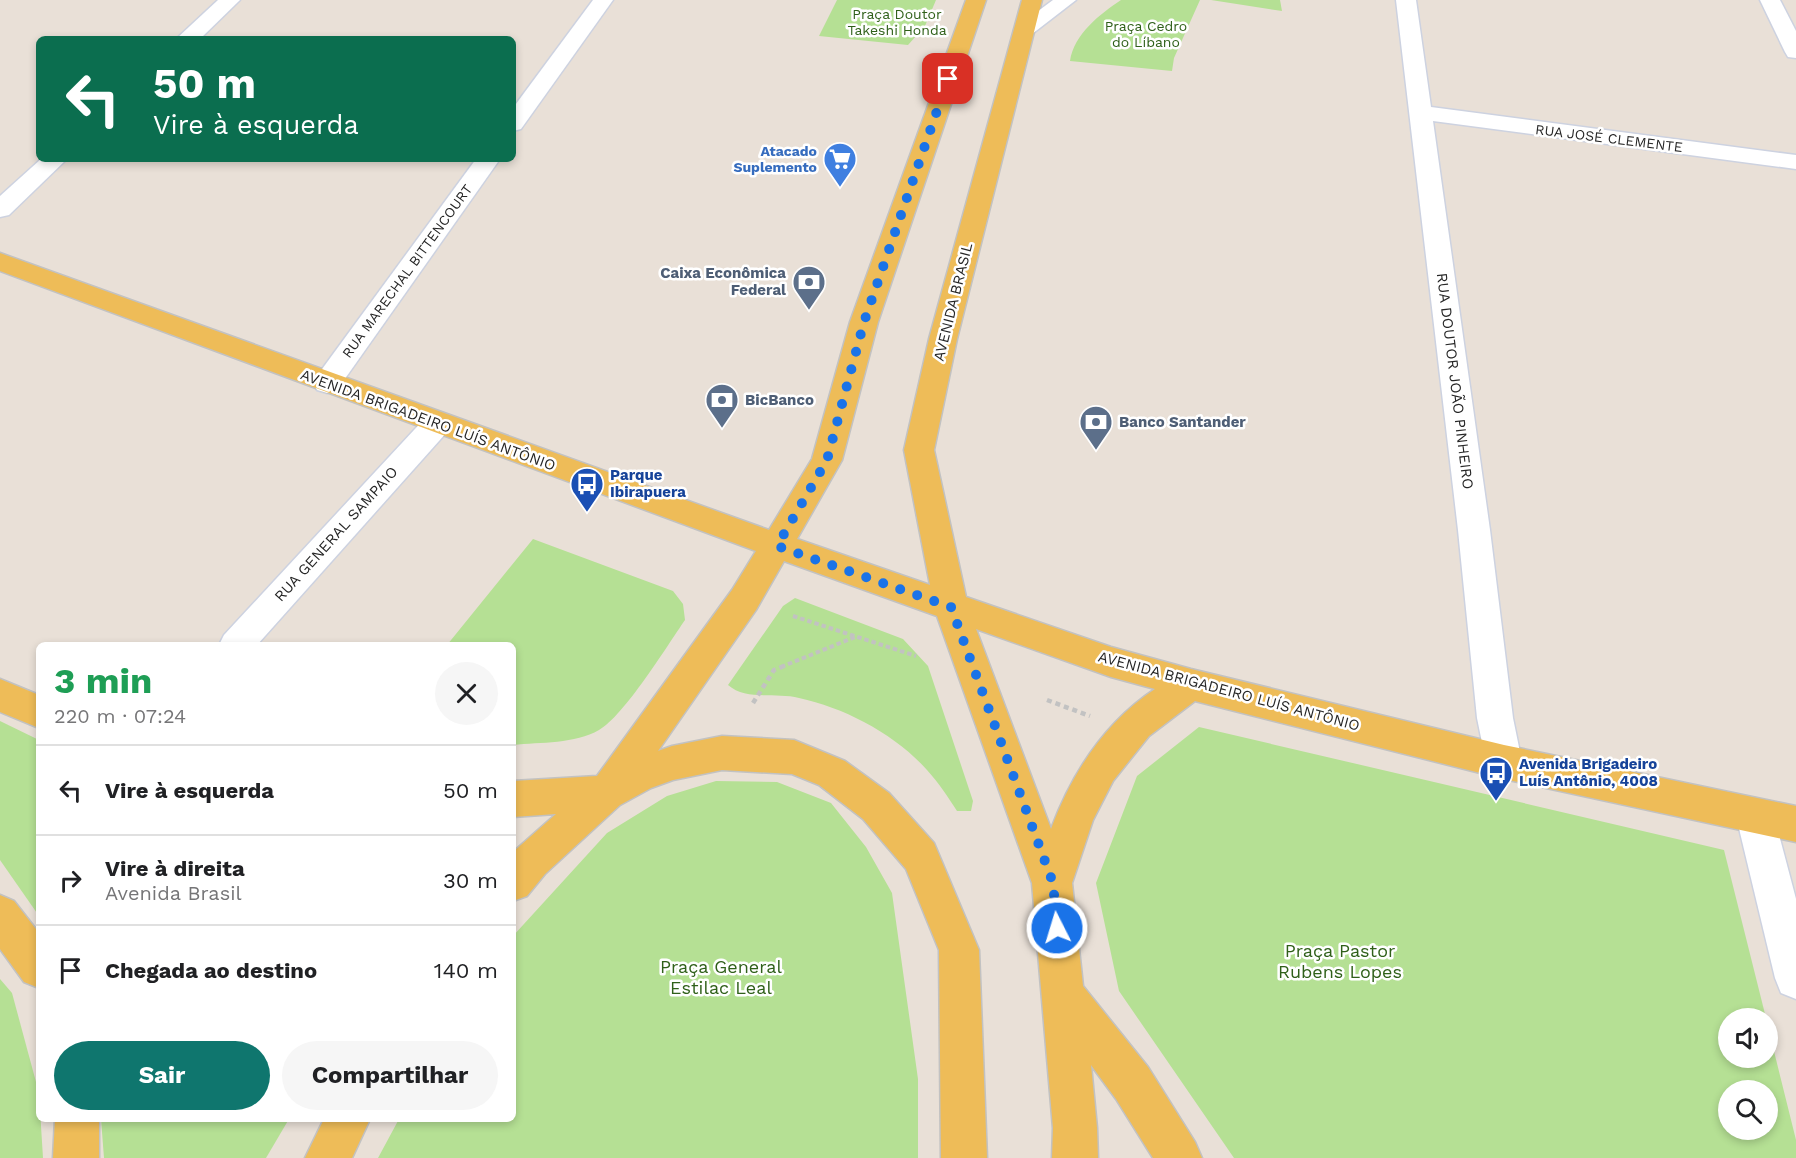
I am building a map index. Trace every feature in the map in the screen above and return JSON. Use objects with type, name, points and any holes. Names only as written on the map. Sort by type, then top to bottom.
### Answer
[{"type":"main road","points":[[516,878],[531,861],[607,793],[744,600],[827,460],[864,322],[976,0]]},
{"type":"main road","name":"AVENIDA BRASIL","points":[[1032,0],[943,339],[919,450],[951,607],[1053,883]]},
{"type":"main road","name":"AVENIDA BRIGADEIRO LUÍS ANTÔNIO","points":[[0,262],[437,424],[777,546],[1111,662],[1504,762],[1796,824]]},
{"type":"main road","points":[[1075,1158],[1053,883],[1067,834],[1083,795],[1104,760],[1129,730],[1151,711],[1191,684]]},
{"type":"main road","points":[[0,695],[36,711]]},
{"type":"main road","points":[[516,799],[607,793],[638,776],[672,763],[722,753],[794,757],[832,773],[876,806],[920,855],[959,950],[964,1158]]},
{"type":"main road","points":[[0,915],[36,964]]},
{"type":"main road","points":[[1063,995],[1132,1083],[1179,1158]]},
{"type":"main road","points":[[76,1158],[77,1122]]},
{"type":"main road","points":[[328,1158],[346,1122]]},
{"type":"street","points":[[190,36],[230,0]]},
{"type":"street","points":[[516,120],[603,0]]},
{"type":"street","points":[[1024,30],[1066,0]]},
{"type":"street","name":"RUA DOUTOR JOÃO PINHEIRO","points":[[1406,0],[1473,519],[1495,718],[1504,762]]},
{"type":"street","points":[[1770,0],[1796,52]]},
{"type":"street","name":"RUA JOSÉ CLEMENTE","points":[[1422,113],[1796,162]]},
{"type":"street","points":[[0,209],[52,162]]},
{"type":"street","name":"RUA MARECHAL BITTENCOURT","points":[[327,383],[486,162]]},
{"type":"street","name":"RUA GENERAL SAMPAIO","points":[[239,642],[437,424]]},
{"type":"street","points":[[1755,816],[1796,978]]},
{"type":"path","points":[[792,616],[916,656]]},
{"type":"path","points":[[753,703],[774,670],[856,637]]},
{"type":"path","points":[[1053,694],[1054,702]]},
{"type":"path","points":[[1047,700],[1090,716]]},
{"type":"green space","name":"Praça Doutor Takeshi Honda","points":[[837,0],[936,0],[925,26],[908,45],[819,36]]},
{"type":"green space","name":"Praça Cedro do Líbano","points":[[1121,0],[1200,0],[1174,58],[1172,71],[1070,61],[1072,51],[1082,34],[1097,18]]},
{"type":"green space","name":"Praça Cedro do Líbano","points":[[1211,0],[1280,0],[1282,11]]},
{"type":"green space","points":[[533,539],[673,591],[683,604],[685,620],[620,711],[599,730],[590,735],[569,740],[516,745],[516,642],[449,642]]},
{"type":"green space","points":[[795,598],[903,639],[928,666],[973,801],[971,811],[957,811],[935,780],[914,757],[868,724],[816,702],[790,696],[752,695],[735,690],[728,685],[783,606]]},
{"type":"green space","points":[[0,721],[36,739],[36,912],[0,860]]},
{"type":"green space","name":"Praça Pastor Rubens Lopes","points":[[1199,727],[1724,850],[1764,1008],[1718,1008],[1718,1068],[1778,1067],[1796,1140],[1796,1158],[1234,1158],[1119,991],[1096,883],[1137,776]]},
{"type":"green space","name":"Praça General Estilac Leal","points":[[716,781],[777,782],[831,803],[866,847],[892,893],[918,1079],[918,1158],[378,1158],[397,1122],[516,1122],[516,933],[607,833],[667,796]]},
{"type":"green space","points":[[0,979],[12,993],[36,1082],[36,1122],[41,1122],[43,1158],[0,1158]]},
{"type":"green space","points":[[101,1122],[287,1122],[266,1158],[104,1158]]},
{"type":"place","name":"Atacado Suplemento","points":[[840,188]]},
{"type":"place","name":"Caixa Econômica Federal","points":[[809,311]]},
{"type":"place","name":"BicBanco","points":[[722,429]]},
{"type":"place","name":"Banco Santander","points":[[1096,451]]},
{"type":"place","name":"Parque Ibirapuera","points":[[587,513]]},
{"type":"place","name":"Avenida Brigadeiro Luís Antônio, 4008","points":[[1496,802]]},
{"type":"route","points":[[948,79],[864,322],[827,460],[777,546],[951,607],[1053,883],[1057,928]]}]
